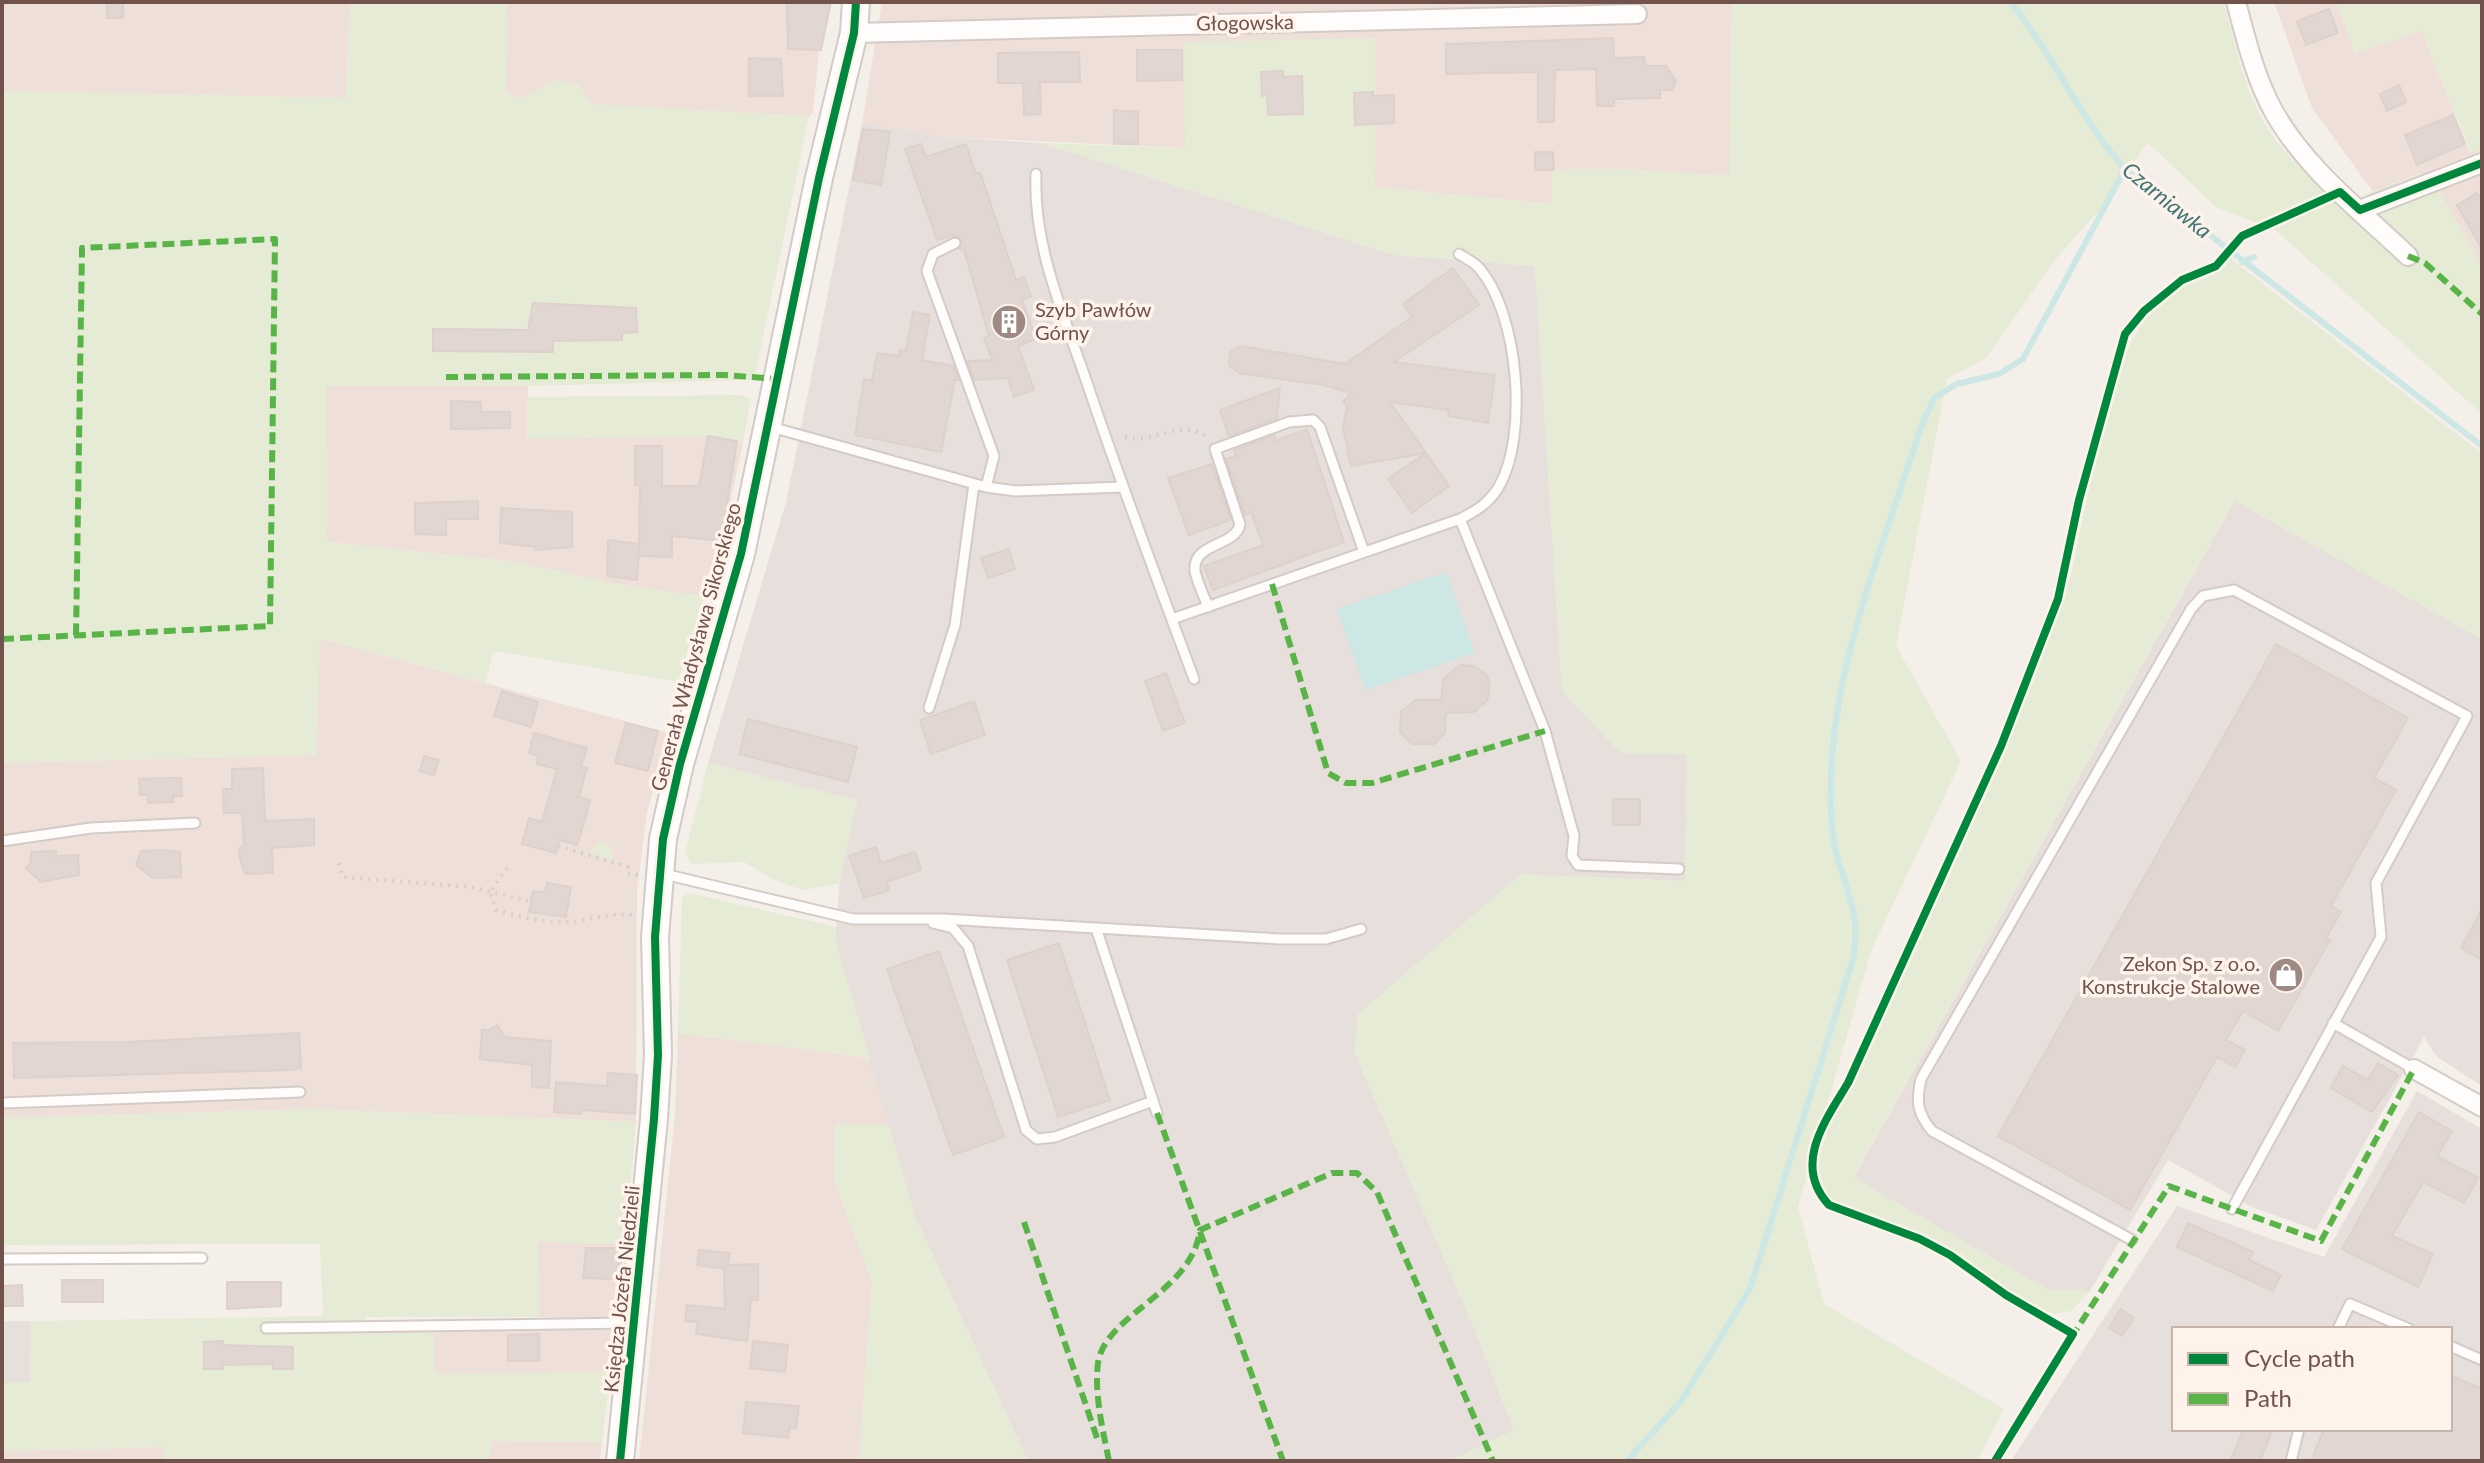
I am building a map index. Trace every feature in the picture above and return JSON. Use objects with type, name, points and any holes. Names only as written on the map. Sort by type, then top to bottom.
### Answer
[{"type":"street","name":"Generała Władysława Sikorskiego","points":[[654,1119],[652,874],[680,764],[741,554],[819,178],[854,33],[856,2]]},
{"type":"street","points":[[2236,2],[2252,59],[2273,111],[2302,153],[2408,256]]},
{"type":"street","name":"Głogowska","points":[[854,33],[1637,14]]},
{"type":"street","points":[[2360,210],[2482,163]]},
{"type":"street","points":[[2414,1069],[2482,1107]]},
{"type":"street","name":"Księdza Józefa Niedzieli","points":[[620,1461],[654,1119]]},
{"type":"lane","points":[[1036,174],[1037,223],[1045,256],[1122,487],[1194,679]]},
{"type":"lane","points":[[955,243],[933,254],[927,271],[994,456],[986,487]]},
{"type":"lane","points":[[1172,619],[1460,519],[1483,507],[1497,490],[1512,454],[1515,378],[1503,319],[1491,287],[1478,267],[1459,254]]},
{"type":"lane","points":[[1208,607],[1195,570],[1197,561],[1204,550],[1233,537],[1240,524],[1215,449],[1289,422],[1313,420],[1320,427],[1364,552]]},
{"type":"lane","points":[[768,426],[986,487],[1016,491],[1122,487]]},
{"type":"lane","points":[[929,708],[955,625],[974,484]]},
{"type":"lane","points":[[1460,519],[1545,731],[1574,836],[1572,856],[1578,865],[1679,869]]},
{"type":"lane","points":[[2132,1240],[1932,1131],[1921,1118],[1916,1098],[1921,1079],[2191,609],[2203,596],[2234,590],[2252,596],[2467,716],[2376,883],[2381,937],[2232,1209]]},
{"type":"lane","points":[[2,841],[91,828],[195,823]]},
{"type":"lane","points":[[652,874],[853,919],[920,919],[1279,939],[1326,939],[1361,929]]},
{"type":"lane","points":[[920,919],[953,928],[968,946],[1026,1130],[1037,1139],[1055,1137],[1153,1101]]},
{"type":"lane","points":[[1096,928],[1157,1113]]},
{"type":"lane","points":[[2333,1023],[2414,1069]]},
{"type":"lane","points":[[2,1103],[300,1092]]},
{"type":"lane","points":[[2,1259],[202,1258]]},
{"type":"lane","points":[[2339,1327],[2350,1304],[2404,1327]]},
{"type":"lane","points":[[266,1328],[635,1323]]},
{"type":"lane","points":[[2452,1347],[2482,1360]]},
{"type":"lane","points":[[2291,1461],[2298,1431]]},
{"type":"path","points":[[1125,437],[1140,441],[1171,431],[1194,430],[1210,439],[1215,449]]},
{"type":"path","points":[[558,846],[628,867],[627,873],[652,874]]},
{"type":"path","points":[[339,863],[343,877],[472,887],[528,901]]},
{"type":"path","points":[[490,892],[507,868]]},
{"type":"path","points":[[490,892],[496,910],[545,920],[578,921],[606,913],[642,916]]},
{"type":"shaded area","points":[[2,2],[350,2],[346,98],[2,91]]},
{"type":"shaded area","points":[[507,2],[830,2],[819,50],[813,113],[809,116],[528,103],[506,92]]},
{"type":"shaded area","points":[[882,2],[1732,2],[1730,176],[1626,169],[1552,170],[1552,204],[1375,187],[1375,38],[1186,148],[946,137],[862,123]]},
{"type":"shaded area","points":[[2274,2],[2337,2],[2355,54],[2421,29],[2470,153],[2482,149],[2482,266],[2429,175],[2423,177],[2420,173],[2374,193],[2312,108]]},
{"type":"shaded area","points":[[862,123],[946,137],[1041,143],[1395,255],[1535,266],[1562,691],[1621,753],[1687,754],[1685,881],[1521,875],[1477,1335],[1514,1430],[1451,1461],[1028,1461],[915,1217],[835,940],[841,863],[857,801],[708,763],[786,502]]},
{"type":"shaded area","points":[[326,386],[528,386],[527,438],[708,436],[743,442],[710,598],[611,583],[516,562],[327,542]]},
{"type":"shaded area","points":[[2235,500],[2482,639],[2482,1086],[2436,1056],[2424,1037],[2316,1230],[2252,1207],[2168,1160],[2090,1291],[2048,1290],[1853,1178]]},
{"type":"shaded area","points":[[319,638],[669,733],[647,812],[637,890],[636,1122],[313,1109],[2,1118],[2,763],[315,755]]},
{"type":"shaded area","points":[[678,1033],[870,1058],[889,1125],[835,1125],[834,1180],[872,1282],[859,1461],[639,1461],[675,1115]]},
{"type":"shaded area","points":[[2417,1091],[2482,1129],[2482,1461],[2011,1461],[2177,1206],[2324,1257]]},
{"type":"shaded area","points":[[538,1242],[625,1244],[616,1318],[539,1317]]},
{"type":"shaded area","points":[[2,1321],[31,1321],[30,1383],[2,1383]]},
{"type":"shaded area","points":[[614,1329],[610,1372],[434,1374],[433,1332]]},
{"type":"shaded area","points":[[491,1441],[602,1442],[600,1461],[490,1461]]},
{"type":"shaded area","points":[[164,1447],[164,1461],[2,1461],[2,1451]]},
{"type":"green space","points":[[350,2],[507,2],[506,92],[519,99],[555,80],[579,85],[591,104],[809,116],[754,380],[528,386],[326,386],[327,542],[516,562],[611,583],[704,596],[678,682],[497,651],[492,655],[486,683],[320,638],[316,755],[2,763],[2,91],[346,98]]},
{"type":"green space","points":[[1732,2],[2223,2],[2245,78],[2263,121],[2288,155],[2339,205],[2420,173],[2423,177],[2429,175],[2482,266],[2482,414],[2275,230],[2216,207],[2148,143],[2101,208],[2055,260],[1986,358],[1947,379],[1896,646],[1961,761],[1871,951],[1798,1207],[1824,1304],[2004,1409],[1977,1461],[1451,1461],[1514,1430],[1477,1335],[1354,1052],[1358,1014],[1521,874],[1685,881],[1687,755],[1621,753],[1562,691],[1535,266],[1395,255],[1041,143],[1185,148],[1184,42],[1376,38],[1375,187],[1551,204],[1552,170],[1626,169],[1729,176]]},
{"type":"green space","points":[[2337,2],[2482,2],[2482,149],[2471,153],[2421,30],[2355,54]]},
{"type":"green space","points":[[2231,259],[2482,454],[2482,639],[2234,501],[1853,1177],[2048,1290],[2090,1291],[2071,1311],[2054,1314],[2036,1308],[1920,1235],[1832,1204],[1817,1184],[1814,1162],[1823,1133],[1852,1083],[1992,776],[2071,576],[2091,478],[2120,363],[2147,314],[2186,284],[2211,274]]},
{"type":"green space","points":[[739,395],[751,398],[743,442],[708,436],[527,439],[528,397]]},
{"type":"green space","points":[[708,763],[857,800],[839,884],[803,890],[774,880],[744,862],[692,864],[685,853]]},
{"type":"green space","points":[[599,842],[612,846],[613,861],[589,852]]},
{"type":"green space","points":[[689,893],[836,927],[835,940],[870,1058],[678,1033],[682,897]]},
{"type":"green space","points":[[313,1109],[636,1122],[625,1244],[538,1242],[539,1317],[366,1317],[367,1333],[433,1332],[435,1374],[610,1372],[602,1442],[491,1441],[490,1461],[164,1461],[163,1447],[2,1451],[2,1383],[30,1382],[31,1321],[323,1316],[320,1244],[2,1245],[2,1118]]},
{"type":"green space","points":[[835,1124],[889,1125],[915,1217],[1028,1461],[859,1461],[872,1283],[834,1179]]},
{"type":"water","points":[[1446,572],[1475,653],[1365,690],[1337,609]]},
{"type":"building","points":[[107,2],[123,2],[123,18],[107,18]]},
{"type":"building","points":[[787,2],[831,2],[821,50],[788,49]]},
{"type":"building","points":[[2329,9],[2338,33],[2306,45],[2297,21]]},
{"type":"building","points":[[1613,38],[1614,58],[1644,57],[1645,66],[1666,66],[1676,81],[1672,90],[1660,90],[1660,98],[1614,99],[1614,106],[1597,106],[1596,69],[1555,70],[1554,122],[1538,122],[1538,72],[1446,74],[1446,44]]},
{"type":"building","points":[[1137,50],[1182,50],[1182,80],[1137,81]]},
{"type":"building","points":[[1079,52],[1080,82],[1040,82],[1041,114],[1024,115],[1023,83],[998,83],[998,53]]},
{"type":"building","points":[[749,58],[781,59],[783,96],[749,96]]},
{"type":"building","points":[[1283,71],[1283,77],[1302,76],[1303,114],[1268,115],[1267,95],[1262,96],[1261,72]]},
{"type":"building","points":[[2399,85],[2406,102],[2387,111],[2380,94]]},
{"type":"building","points":[[1373,92],[1373,96],[1394,95],[1394,123],[1355,125],[1354,93]]},
{"type":"building","points":[[1114,110],[1138,112],[1138,144],[1114,144]]},
{"type":"building","points":[[2453,115],[2465,144],[2417,165],[2405,135]]},
{"type":"building","points":[[863,129],[890,132],[881,185],[853,180]]},
{"type":"building","points":[[921,144],[926,157],[966,144],[976,174],[980,172],[1016,280],[1024,277],[1031,296],[1022,300],[1036,339],[1018,346],[1034,390],[1014,397],[1008,378],[974,380],[968,361],[992,360],[984,338],[989,336],[964,250],[959,249],[961,239],[954,235],[937,240],[905,149]]},
{"type":"building","points":[[1535,152],[1553,152],[1554,170],[1535,170]]},
{"type":"building","points":[[2477,193],[2482,203],[2482,249],[2457,205]]},
{"type":"building","points":[[1453,268],[1479,305],[1394,362],[1495,375],[1488,423],[1448,416],[1449,410],[1390,402],[1426,453],[1351,466],[1343,428],[1347,406],[1343,402],[1351,393],[1323,385],[1239,373],[1229,365],[1230,352],[1241,346],[1345,364],[1412,317],[1403,304]]},
{"type":"building","points":[[533,303],[636,308],[637,332],[622,333],[622,340],[553,341],[553,352],[433,351],[433,329],[528,330]]},
{"type":"building","points":[[913,312],[930,315],[922,360],[953,366],[959,380],[955,380],[941,452],[855,435],[864,379],[872,381],[877,353],[899,356],[900,350],[906,351]]},
{"type":"building","points":[[1280,388],[1277,418],[1229,436],[1220,410]]},
{"type":"building","points":[[451,401],[481,402],[481,412],[510,412],[510,428],[451,429]]},
{"type":"building","points":[[1307,429],[1344,542],[1213,590],[1204,566],[1263,545],[1251,512],[1245,515],[1226,459],[1236,456],[1234,450],[1275,435],[1275,441]]},
{"type":"building","points":[[708,436],[737,441],[721,541],[672,536],[672,557],[639,556],[639,547],[637,580],[607,576],[608,540],[639,544],[640,485],[635,485],[635,446],[662,446],[662,486],[699,486]]},
{"type":"building","points":[[1426,453],[1449,486],[1412,513],[1388,479]]},
{"type":"building","points":[[1212,464],[1231,520],[1189,535],[1168,478]]},
{"type":"building","points":[[478,501],[478,519],[446,519],[446,535],[415,534],[415,503]]},
{"type":"building","points":[[501,508],[572,512],[572,547],[536,550],[536,547],[500,543]]},
{"type":"building","points":[[1009,549],[1015,569],[988,578],[981,558]]},
{"type":"building","points":[[2276,644],[2408,718],[2374,778],[2396,790],[2331,906],[2341,912],[2326,938],[2330,940],[2278,1031],[2243,1011],[2226,1040],[2245,1050],[2240,1059],[2235,1067],[2217,1057],[2130,1210],[1998,1136]]},
{"type":"building","points":[[1460,665],[1475,666],[1487,675],[1490,686],[1487,701],[1474,712],[1446,713],[1445,733],[1434,744],[1412,744],[1400,732],[1401,711],[1416,700],[1441,700],[1443,679]]},
{"type":"building","points":[[1166,673],[1185,723],[1163,731],[1145,681]]},
{"type":"building","points":[[502,691],[538,702],[531,727],[494,716]]},
{"type":"building","points":[[974,701],[985,735],[931,754],[920,720]]},
{"type":"building","points":[[748,719],[857,747],[848,782],[739,754]]},
{"type":"building","points":[[626,723],[658,731],[648,771],[615,763]]},
{"type":"building","points":[[534,733],[587,748],[581,767],[587,768],[579,797],[590,800],[585,820],[577,845],[559,840],[556,853],[522,844],[529,818],[542,822],[557,769],[537,764],[538,756],[529,753]]},
{"type":"building","points":[[424,756],[439,760],[434,775],[420,771]]},
{"type":"building","points":[[263,768],[265,821],[314,819],[314,845],[272,848],[273,873],[245,874],[239,849],[244,844],[242,813],[224,813],[223,789],[232,789],[232,769]]},
{"type":"building","points":[[181,778],[182,796],[173,796],[173,802],[148,803],[148,795],[140,795],[139,779]]},
{"type":"building","points":[[1613,799],[1640,799],[1640,825],[1613,825]]},
{"type":"building","points":[[876,847],[881,863],[915,852],[921,870],[887,882],[889,890],[864,898],[849,856]]},
{"type":"building","points":[[56,851],[56,856],[78,855],[79,875],[41,882],[26,868],[31,862],[31,852]]},
{"type":"building","points":[[141,851],[180,852],[181,877],[153,878],[136,865]]},
{"type":"building","points":[[547,883],[571,887],[566,917],[529,912],[533,891],[545,892]]},
{"type":"building","points":[[2482,909],[2482,960],[2461,948]]},
{"type":"building","points":[[1059,943],[1110,1100],[1058,1117],[1007,960]]},
{"type":"building","points":[[939,951],[1004,1137],[953,1155],[887,969]]},
{"type":"building","points":[[497,1025],[505,1037],[551,1041],[549,1088],[532,1087],[532,1065],[480,1059],[482,1030],[490,1030]]},
{"type":"building","points":[[299,1033],[301,1068],[290,1070],[14,1078],[13,1043],[129,1042]]},
{"type":"building","points":[[2378,1063],[2398,1075],[2372,1112],[2331,1088],[2343,1066],[2368,1080]]},
{"type":"building","points":[[608,1073],[637,1075],[635,1114],[581,1110],[581,1114],[554,1112],[556,1082],[607,1086]]},
{"type":"building","points":[[2419,1112],[2452,1131],[2437,1156],[2478,1178],[2464,1203],[2423,1182],[2392,1236],[2433,1254],[2418,1287],[2342,1249]]},
{"type":"building","points":[[2188,1223],[2253,1252],[2249,1260],[2281,1275],[2273,1291],[2177,1247]]},
{"type":"building","points":[[586,1248],[622,1248],[619,1279],[583,1278]]},
{"type":"building","points":[[699,1250],[730,1253],[728,1265],[758,1264],[758,1300],[751,1300],[747,1341],[696,1334],[698,1322],[685,1321],[687,1305],[725,1309],[724,1269],[697,1265]]},
{"type":"building","points":[[62,1280],[103,1280],[103,1302],[62,1302]]},
{"type":"building","points":[[227,1282],[281,1282],[281,1306],[227,1309]]},
{"type":"building","points":[[22,1285],[23,1306],[2,1306],[2,1286]]},
{"type":"building","points":[[2121,1309],[2134,1318],[2122,1336],[2109,1328]]},
{"type":"building","points":[[539,1334],[539,1361],[508,1361],[508,1335]]},
{"type":"building","points":[[223,1341],[223,1345],[293,1347],[293,1369],[273,1369],[273,1364],[223,1365],[223,1369],[204,1369],[204,1342]]},
{"type":"building","points":[[753,1341],[788,1345],[785,1372],[750,1368]]},
{"type":"building","points":[[2452,1376],[2482,1389],[2482,1461],[2311,1461],[2323,1431],[2452,1431]]},
{"type":"building","points":[[746,1402],[799,1406],[796,1428],[790,1427],[788,1438],[743,1433]]},
{"type":"building","points":[[2243,1431],[2272,1431],[2260,1461],[2230,1461]]},
{"type":"waterway","name":"Czarniawka","points":[[2010,2],[2040,43],[2094,129],[2125,169],[2482,446]]},
{"type":"waterway","points":[[1627,1461],[1682,1400],[1750,1289],[1853,959],[1854,913],[1835,847],[1832,822],[1834,734],[1841,690],[1863,602],[1920,430],[1934,398],[1957,384],[1999,374],[2023,359],[2125,169]]},
{"type":"waterway","name":"Czarniawka","points":[[2242,262],[2254,257]]},
{"type":"marked path","points":[[2,639],[270,626],[275,239],[82,248],[76,636]]},
{"type":"marked path","points":[[2408,256],[2425,263],[2482,314]]},
{"type":"marked path","points":[[446,377],[724,375],[778,379]]},
{"type":"marked path","points":[[1272,584],[1328,773],[1346,783],[1372,783],[1545,731]]},
{"type":"marked path","points":[[2071,1338],[2169,1186],[2321,1241],[2414,1069]]},
{"type":"marked path","points":[[1157,1113],[1283,1461]]},
{"type":"marked path","points":[[1109,1461],[1097,1375],[1104,1346],[1116,1330],[1182,1270],[1194,1252],[1200,1230],[1332,1173],[1357,1173],[1377,1192],[1493,1461]]},
{"type":"marked path","points":[[1024,1222],[1097,1438]]},
{"type":"cycle path","points":[[620,1461],[654,1119],[658,1055],[655,937],[663,839],[680,764],[741,554],[819,178],[854,33],[856,2]]},
{"type":"cycle path","points":[[1995,1461],[2073,1334],[1920,1239],[1829,1205],[1818,1190],[1813,1174],[1816,1143],[1848,1083],[2001,746],[2058,599],[2079,500],[2125,334],[2144,311],[2182,280],[2216,266],[2242,236],[2340,192],[2360,210],[2482,163]]},
{"type":"place","name":"Szyb Pawłów Górny","points":[[1009,322]]},
{"type":"place","name":"Zekon Sp. z o.o. Konstrukcje Stalowe","points":[[2286,975]]}]
